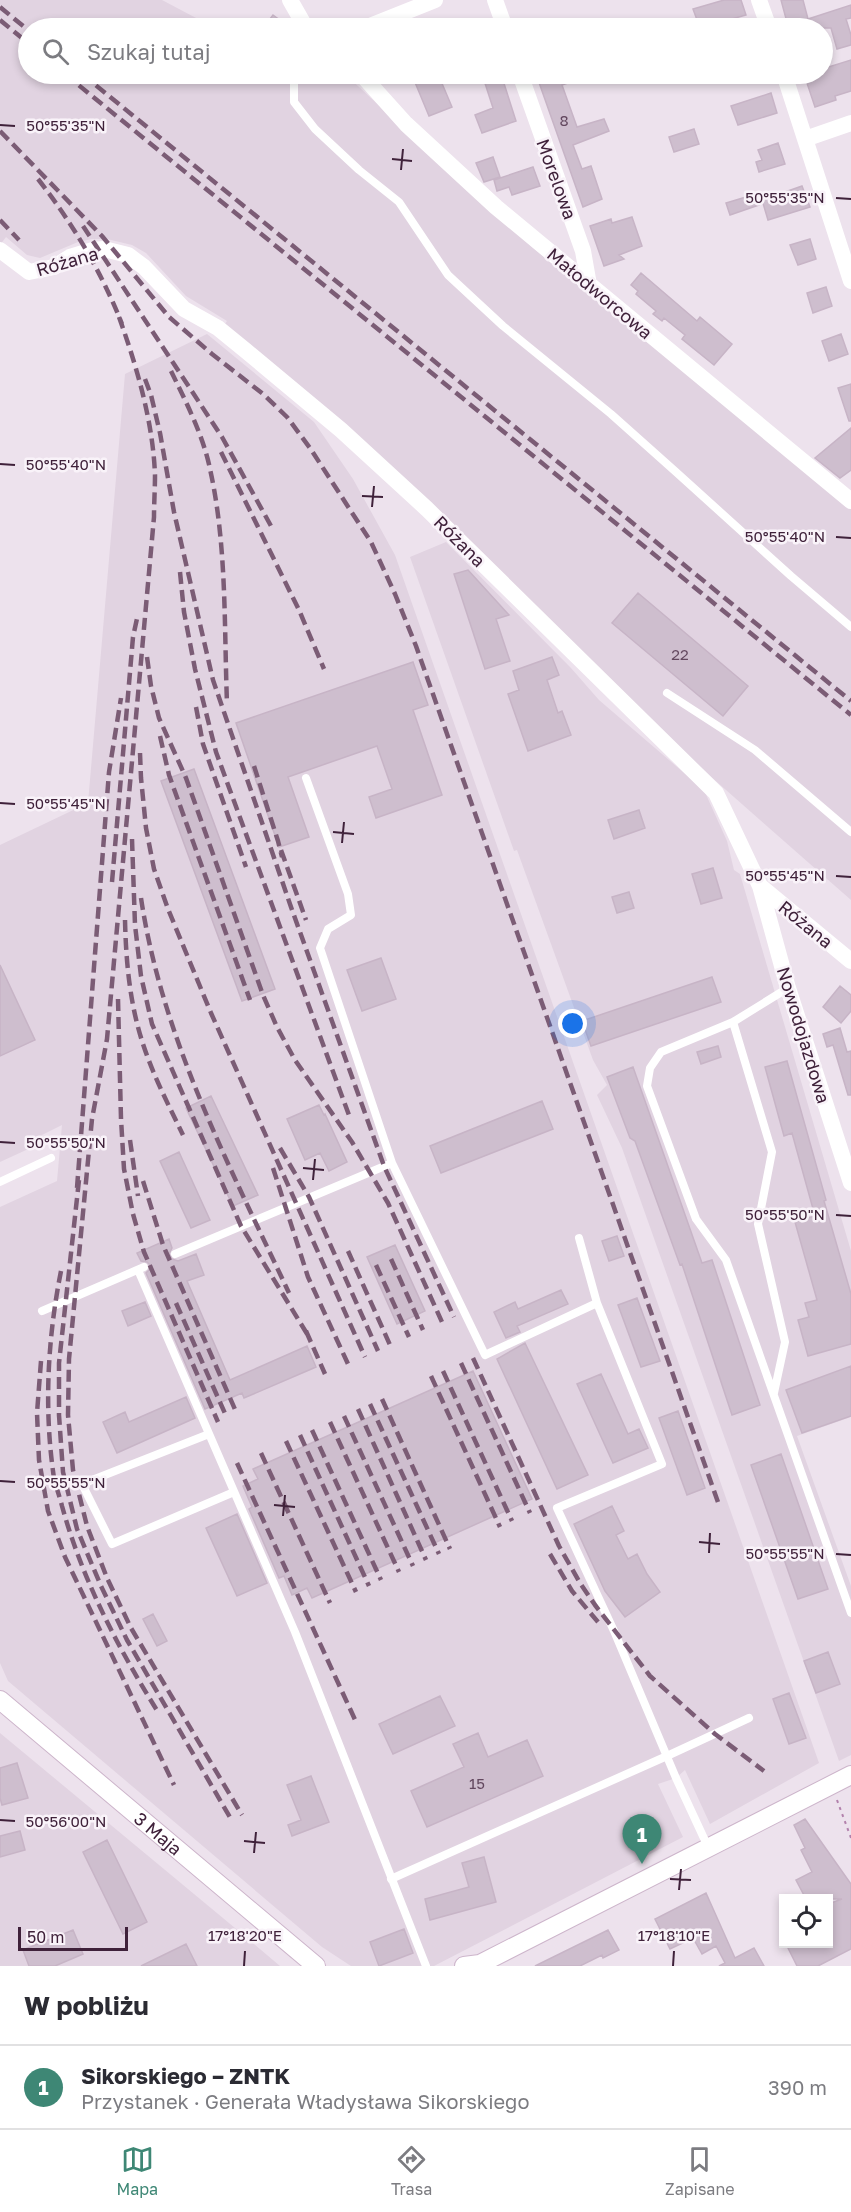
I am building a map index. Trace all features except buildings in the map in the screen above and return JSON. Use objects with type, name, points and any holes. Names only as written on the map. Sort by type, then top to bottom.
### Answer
[{"type":"street","points":[[290,0],[300,18]]},
{"type":"street","points":[[390,18],[435,0]]},
{"type":"street","points":[[495,0],[501,18]]},
{"type":"street","points":[[759,0],[765,18]]},
{"type":"street","name":"Małodworcowa","points":[[370,84],[406,124],[496,207],[851,501]]},
{"type":"street","name":"Morelowa","points":[[524,84],[583,250],[589,285]]},
{"type":"street","points":[[787,84],[851,281]]},
{"type":"street","points":[[805,139],[851,123]]},
{"type":"street","name":"Różana","points":[[0,250],[29,272],[54,267],[70,257],[93,250],[110,250],[128,255],[144,267],[184,309],[218,328],[254,357],[341,430],[427,509],[716,793],[760,886],[851,961]]},
{"type":"street","name":"Nowodojazdowa","points":[[760,886],[788,988],[851,1183]]},
{"type":"street","name":"3 Maja","points":[[0,1700],[316,1966]]},
{"type":"street","points":[[474,1965],[851,1775]]},
{"type":"lane","points":[[294,84],[294,102],[315,129],[350,162],[399,202],[448,275],[502,326],[652,450],[851,627]]},
{"type":"lane","points":[[667,693],[755,750],[851,832]]},
{"type":"lane","points":[[306,778],[348,894],[351,915],[328,930],[320,948],[392,1163],[485,1355],[597,1303]]},
{"type":"lane","points":[[788,988],[733,1022],[661,1052],[651,1068],[647,1086],[696,1219],[726,1260],[851,1613]]},
{"type":"lane","points":[[733,1022],[772,1152],[758,1224],[785,1342],[774,1394]]},
{"type":"lane","points":[[0,1182],[51,1158]]},
{"type":"lane","points":[[175,1254],[392,1163]]},
{"type":"lane","points":[[579,1238],[597,1303],[662,1464],[557,1508],[614,1631],[708,1847]]},
{"type":"lane","points":[[42,1311],[141,1269],[209,1434],[295,1632],[426,1966]]},
{"type":"lane","points":[[209,1434],[82,1484],[112,1544],[234,1492]]},
{"type":"lane","points":[[391,1878],[750,1718]]},
{"type":"path","points":[[836,1797],[851,1838]]},
{"type":"shaded area","points":[[0,0],[162,0],[196,18],[18,18],[18,84],[356,84],[532,247],[851,509],[851,900],[709,775],[225,324],[227,321],[186,296],[146,253],[132,245],[107,239],[78,242],[40,258],[27,255],[6,237],[0,245]]},
{"type":"shaded area","points":[[207,334],[314,422],[353,479],[395,555],[819,1763],[710,1824],[685,1770],[676,1778],[658,1784],[683,1837],[434,1966],[351,1966],[322,1947],[8,1681],[0,1663],[0,1207],[57,1181],[62,1125],[38,1137],[37,1145],[0,1162],[0,845],[88,803],[125,374]]},
{"type":"shaded area","points":[[446,542],[571,668],[599,700],[704,790],[727,841],[734,870],[740,874],[851,1251],[851,1417],[797,1436],[851,1586],[851,1755],[839,1761],[622,1148],[597,1095],[607,1085],[593,1060],[517,850],[514,851],[410,557]]},
{"type":"shaded area","points":[[0,1733],[241,1933],[280,1966],[0,1966]]},
{"type":"railway","points":[[0,7],[18,22]]},
{"type":"railway","points":[[0,20],[18,35]]},
{"type":"railway","points":[[77,84],[851,715]]},
{"type":"railway","points":[[94,84],[851,701]]},
{"type":"railway","points":[[0,131],[102,236],[169,317],[263,394],[287,417],[371,542],[416,646],[719,1505]]},
{"type":"railway","points":[[38,179],[63,213],[85,249],[105,285],[122,324]]},
{"type":"railway","points":[[0,220],[19,240]]},
{"type":"railway","points":[[83,226],[222,437],[271,526]]},
{"type":"railway","points":[[119,317],[138,375],[151,435],[155,475],[154,517],[107,1039],[92,1119],[69,1359],[68,1415],[73,1470],[87,1526],[107,1578],[131,1628],[242,1815]]},
{"type":"railway","points":[[171,371],[203,444],[215,498],[224,586],[227,703]]},
{"type":"railway","points":[[145,379],[160,433],[174,512],[213,680],[384,1166],[454,1317]]},
{"type":"railway","points":[[221,452],[299,610],[324,669]]},
{"type":"railway","points":[[180,572],[184,612],[195,669],[216,752],[350,1118]]},
{"type":"railway","points":[[112,882],[133,637],[138,614]]},
{"type":"railway","points":[[147,657],[159,718],[186,778],[263,995],[277,1027],[295,1060],[352,1142],[388,1203],[442,1322]]},
{"type":"railway","points":[[77,1188],[109,772],[121,698]]},
{"type":"railway","points":[[196,707],[203,744],[246,867]]},
{"type":"railway","points":[[160,736],[169,775],[250,1000]]},
{"type":"railway","points":[[140,753],[146,828],[154,869],[168,909],[211,1013],[365,1357]]},
{"type":"railway","points":[[254,766],[282,857]]},
{"type":"railway","points":[[132,839],[135,925],[141,976],[152,1024],[241,1226],[309,1337]]},
{"type":"railway","points":[[281,850],[306,920]]},
{"type":"railway","points":[[141,898],[151,950],[181,1051],[221,1149],[289,1293]]},
{"type":"railway","points":[[125,920],[126,952],[139,1032],[152,1069],[183,1135]]},
{"type":"railway","points":[[118,999],[124,1169],[133,1214],[144,1252],[218,1422]]},
{"type":"railway","points":[[130,1140],[138,1196]]},
{"type":"railway","points":[[280,1148],[309,1197],[378,1351]]},
{"type":"railway","points":[[273,1168],[308,1277],[348,1364]]},
{"type":"railway","points":[[79,1180],[59,1363],[59,1415],[63,1472],[77,1529],[127,1640],[231,1819]]},
{"type":"railway","points":[[143,1181],[163,1245],[237,1414]]},
{"type":"railway","points":[[348,1251],[390,1345]]},
{"type":"railway","points":[[391,1259],[423,1330]]},
{"type":"railway","points":[[376,1265],[409,1337]]},
{"type":"railway","points":[[61,1271],[50,1345],[48,1396],[54,1479],[70,1533],[91,1586],[115,1638],[158,1712]]},
{"type":"railway","points":[[176,1303],[227,1418]]},
{"type":"railway","points":[[306,1331],[325,1374]]},
{"type":"railway","points":[[473,1358],[559,1546],[595,1605],[650,1676],[715,1734],[764,1771]]},
{"type":"railway","points":[[41,1361],[37,1413],[39,1460],[48,1511],[65,1557],[174,1785]]},
{"type":"railway","points":[[461,1363],[530,1513]]},
{"type":"railway","points":[[443,1371],[512,1521]]},
{"type":"railway","points":[[431,1376],[500,1527]]},
{"type":"railway","points":[[382,1399],[450,1549]]},
{"type":"railway","points":[[370,1404],[439,1554]]},
{"type":"railway","points":[[358,1409],[426,1560]]},
{"type":"railway","points":[[344,1416],[413,1566]]},
{"type":"railway","points":[[330,1422],[399,1572]]},
{"type":"railway","points":[[312,1430],[381,1580]]},
{"type":"railway","points":[[300,1435],[369,1586]]},
{"type":"railway","points":[[286,1441],[356,1592]]},
{"type":"railway","points":[[261,1453],[330,1603]]},
{"type":"railway","points":[[237,1463],[357,1724]]},
{"type":"railway","points":[[550,1554],[572,1591],[598,1622]]},
{"type":"place","name":"Sikorskiego – ZNTK","points":[[642,1864]]}]
